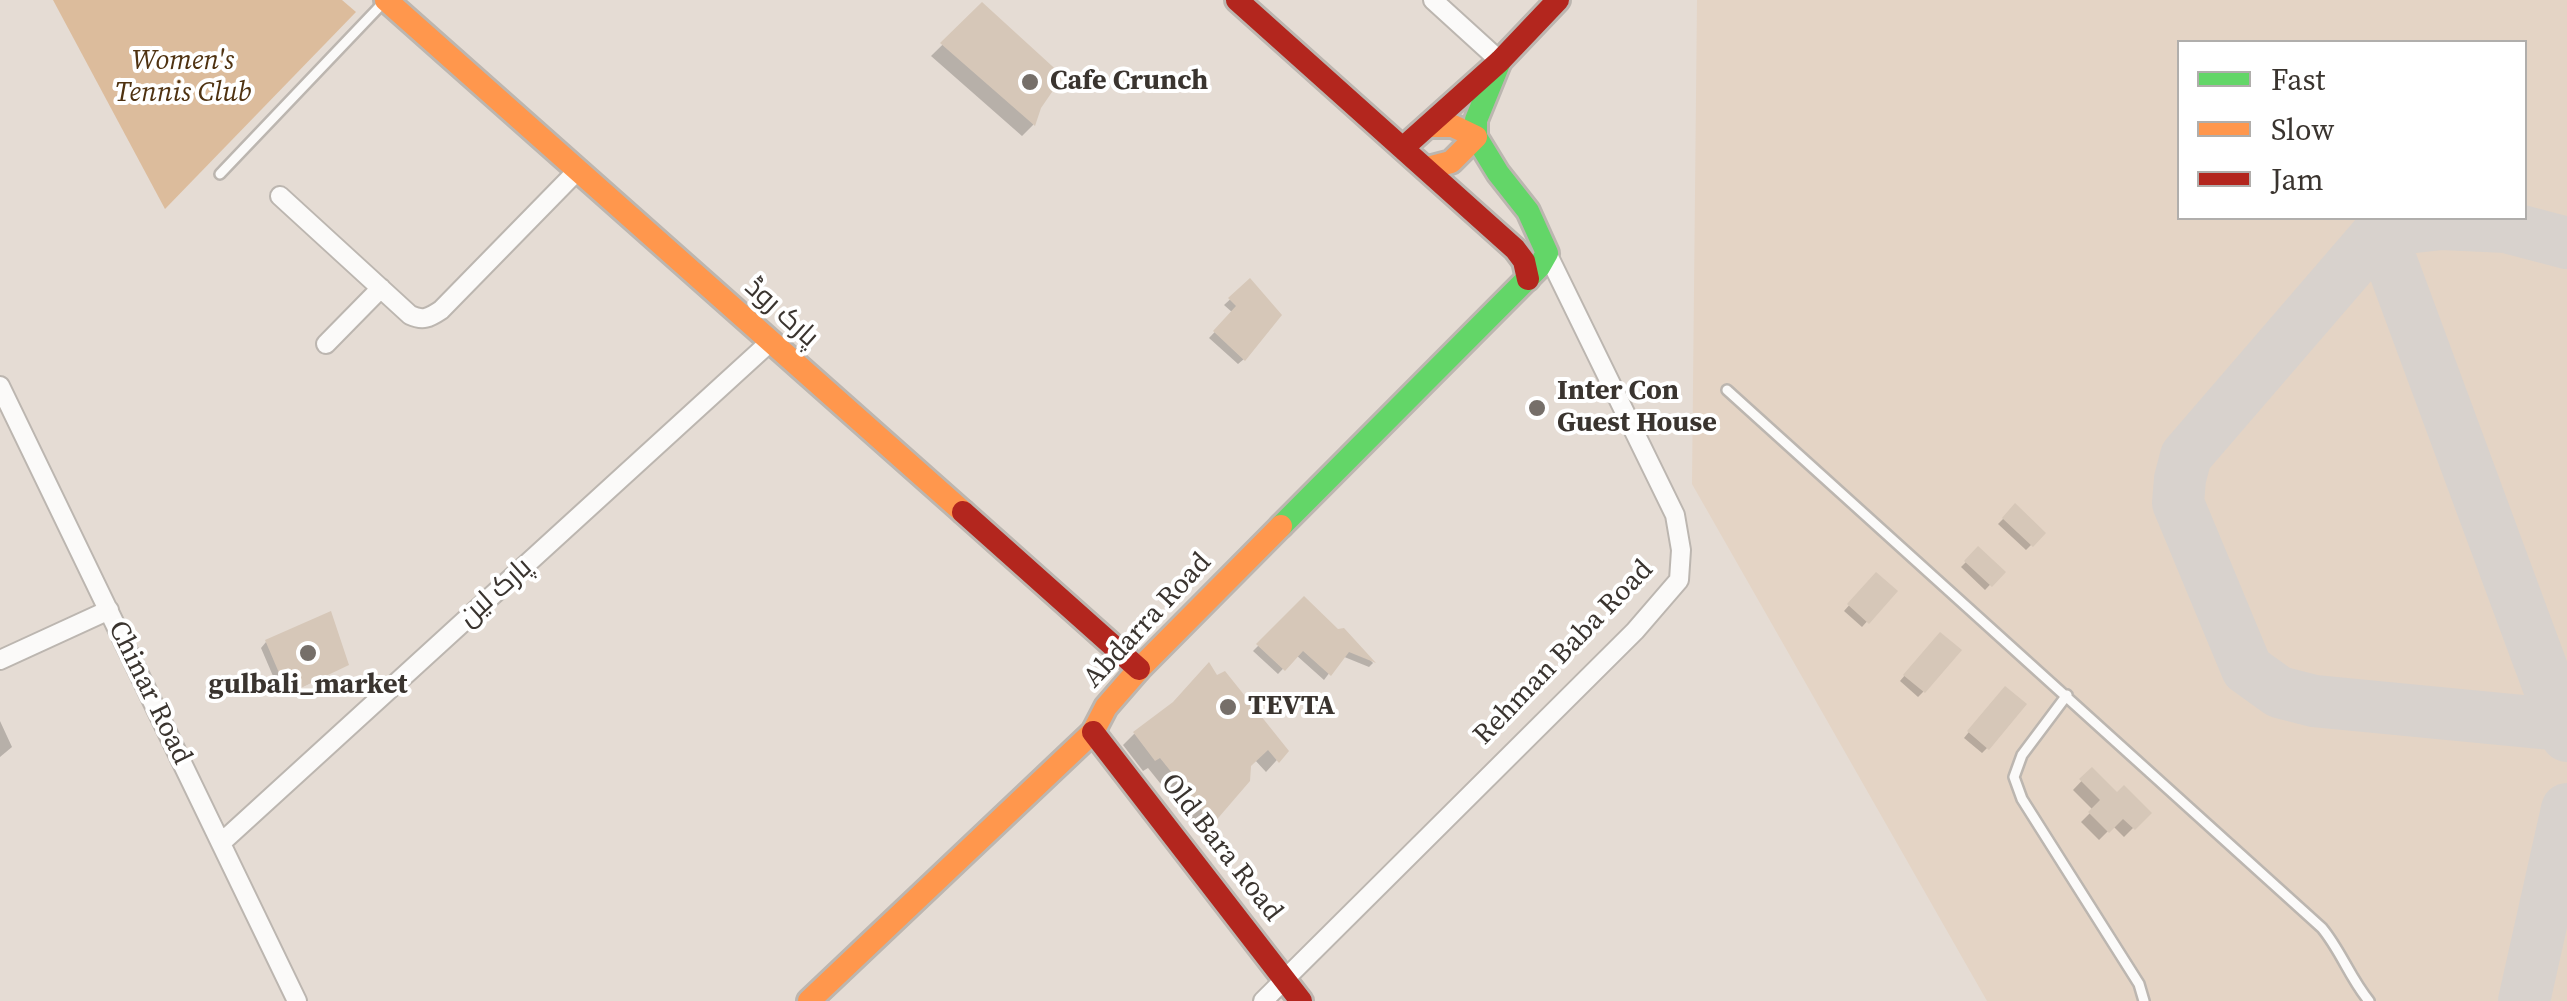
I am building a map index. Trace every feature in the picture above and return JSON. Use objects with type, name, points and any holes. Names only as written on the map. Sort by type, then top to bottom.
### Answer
[{"type":"street","name":"پارک روڈ","points":[[386,0],[1140,669]]},
{"type":"street","points":[[1238,0],[1520,254],[1528,279]]},
{"type":"street","points":[[1433,0],[1500,61]]},
{"type":"street","points":[[1404,147],[1500,61],[1558,0]]},
{"type":"street","points":[[1500,61],[1476,120],[1476,137],[1528,210],[1548,253],[1528,279]]},
{"type":"street","points":[[1428,126],[1452,126],[1476,137]]},
{"type":"street","points":[[1428,168],[1451,162],[1476,137]]},
{"type":"street","points":[[280,196],[410,315],[429,318],[576,171]]},
{"type":"street","name":"Rehman Baba Road","points":[[1262,1001],[1635,631],[1679,580],[1681,550],[1675,515],[1548,253]]},
{"type":"street","name":"Abdarra Road","points":[[809,1001],[1092,732],[1106,707],[1140,669],[1528,279]]},
{"type":"street","points":[[326,344],[381,288]]},
{"type":"street","name":"پارک لین","points":[[222,842],[769,343]]},
{"type":"street","name":"Chinar Road","points":[[0,386],[297,1001]]},
{"type":"street","points":[[0,660],[109,610]]},
{"type":"street","name":"Old Bara Road","points":[[1092,732],[1300,1001]]},
{"type":"lane","points":[[220,174],[386,0]]},
{"type":"lane","points":[[1727,390],[2322,928],[2370,1001]]},
{"type":"lane","points":[[2067,696],[2022,755],[2014,777],[2022,799],[2139,984],[2144,1001]]},
{"type":"shaded area","points":[[1697,0],[2567,0],[2567,1001],[1987,1001],[1692,484]]},
{"type":"green space","name":"Women's Tennis Club","points":[[53,0],[342,0],[356,12],[165,209]]},
{"type":"building","points":[[982,2],[1063,76],[1041,108],[1035,126],[940,43]]},
{"type":"building","points":[[1250,278],[1282,315],[1245,361],[1213,331],[1236,306],[1228,298]]},
{"type":"building","points":[[2015,503],[2046,533],[2033,547],[2002,518]]},
{"type":"building","points":[[1978,546],[2006,572],[1992,587],[1964,561]]},
{"type":"building","points":[[1876,572],[1898,591],[1869,624],[1847,604]]},
{"type":"building","points":[[1304,596],[1338,629],[1344,628],[1376,663],[1349,652],[1331,676],[1303,651],[1285,671],[1256,644]]},
{"type":"building","name":"gulbali_market","points":[[331,611],[349,665],[288,694],[265,640]]},
{"type":"building","points":[[1940,632],[1962,650],[1925,693],[1903,675]]},
{"type":"building","points":[[1209,662],[1217,675],[1225,671],[1289,751],[1279,763],[1268,750],[1251,766],[1250,781],[1213,824],[1160,758],[1155,761],[1133,732],[1173,702]]},
{"type":"building","points":[[2005,686],[2027,704],[1989,750],[1967,731]]},
{"type":"building","points":[[2092,767],[2117,792],[2124,785],[2152,813],[2135,830],[2123,819],[2109,833],[2088,812],[2100,800],[2079,779]]},
{"type":"taxiway","points":[[2563,725],[2314,701],[2279,692],[2247,669],[2178,503],[2186,456],[2380,231],[2442,224],[2506,227],[2567,243]]},
{"type":"taxiway","points":[[2380,231],[2567,736]]},
{"type":"taxiway","points":[[2524,1001],[2567,809]]},
{"type":"traffic: fast","points":[[1281,526],[1539,267],[1547,253],[1528,211],[1476,137],[1476,120],[1500,61]]},
{"type":"traffic: slow","points":[[386,0],[963,512]]},
{"type":"traffic: slow","points":[[1428,126],[1453,126],[1476,137],[1451,162],[1428,168]]},
{"type":"traffic: slow","points":[[809,1001],[1093,732],[1106,707],[1139,669],[1281,526]]},
{"type":"traffic: jam","points":[[1237,0],[1515,249],[1524,261],[1528,279]]},
{"type":"traffic: jam","points":[[1404,147],[1500,61],[1558,0]]},
{"type":"traffic: jam","points":[[963,512],[1139,669]]},
{"type":"traffic: jam","points":[[1093,732],[1301,1001]]},
{"type":"place","name":"Cafe Crunch","points":[[1030,82]]},
{"type":"place","name":"Inter Con Guest House","points":[[1537,408]]},
{"type":"place","name":"gulbali_market","points":[[308,653]]},
{"type":"place","name":"TEVTA","points":[[1228,707]]}]
